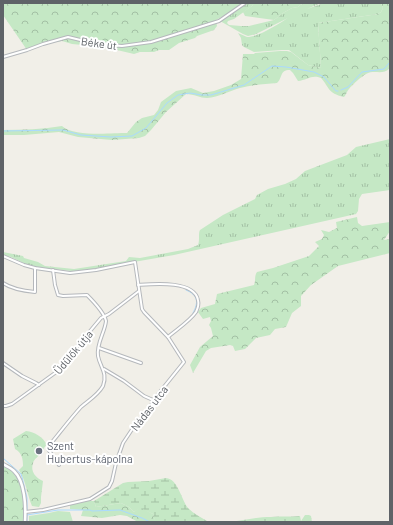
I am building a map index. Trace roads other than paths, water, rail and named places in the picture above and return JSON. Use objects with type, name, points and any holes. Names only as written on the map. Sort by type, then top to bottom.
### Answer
[{"type":"main road","points":[[3,464],[13,470],[18,477],[23,492],[26,512],[25,522]]},
{"type":"street","name":"Béke út","points":[[3,58],[68,37],[97,44],[122,46],[151,42],[219,21],[244,3]]},
{"type":"street","points":[[3,256],[35,268],[70,273],[135,262],[138,285],[141,303],[144,312],[168,337],[197,310],[197,296],[188,288],[163,284],[138,285]]},
{"type":"street","points":[[3,283],[14,288],[35,292],[35,268]]},
{"type":"street","points":[[53,270],[58,295],[87,295],[102,312],[106,323],[98,357],[104,369],[104,379],[101,388],[74,416],[48,447],[59,465]]},
{"type":"street","name":"Üdülők útja","points":[[3,406],[12,404],[55,374],[101,318],[105,317],[139,291]]},
{"type":"street","name":"Nádas utca","points":[[26,512],[43,510],[90,499],[109,487],[123,443],[135,425],[149,409],[153,400],[184,362],[168,337]]},
{"type":"street","points":[[99,348],[141,363]]},
{"type":"street","points":[[3,363],[12,370],[39,385]]},
{"type":"street","points":[[104,369],[124,381],[144,396],[153,400]]},
{"type":"waterway","points":[[341,90],[348,87],[362,72],[384,69],[390,62]]},
{"type":"waterway","points":[[3,131],[63,130],[81,135],[111,137],[132,136],[146,128],[167,103],[178,95],[190,93],[211,95],[244,85],[272,66],[314,72],[324,77],[336,91],[338,91]]},
{"type":"waterway","points":[[186,290],[193,294],[197,302],[193,313]]},
{"type":"waterway","points":[[3,458],[21,474],[27,498],[27,522]]},
{"type":"waterway","points":[[27,515],[58,510],[120,510],[150,522]]},
{"type":"place","name":"Szent Hubertus-kápolna","points":[[39,451]]}]
